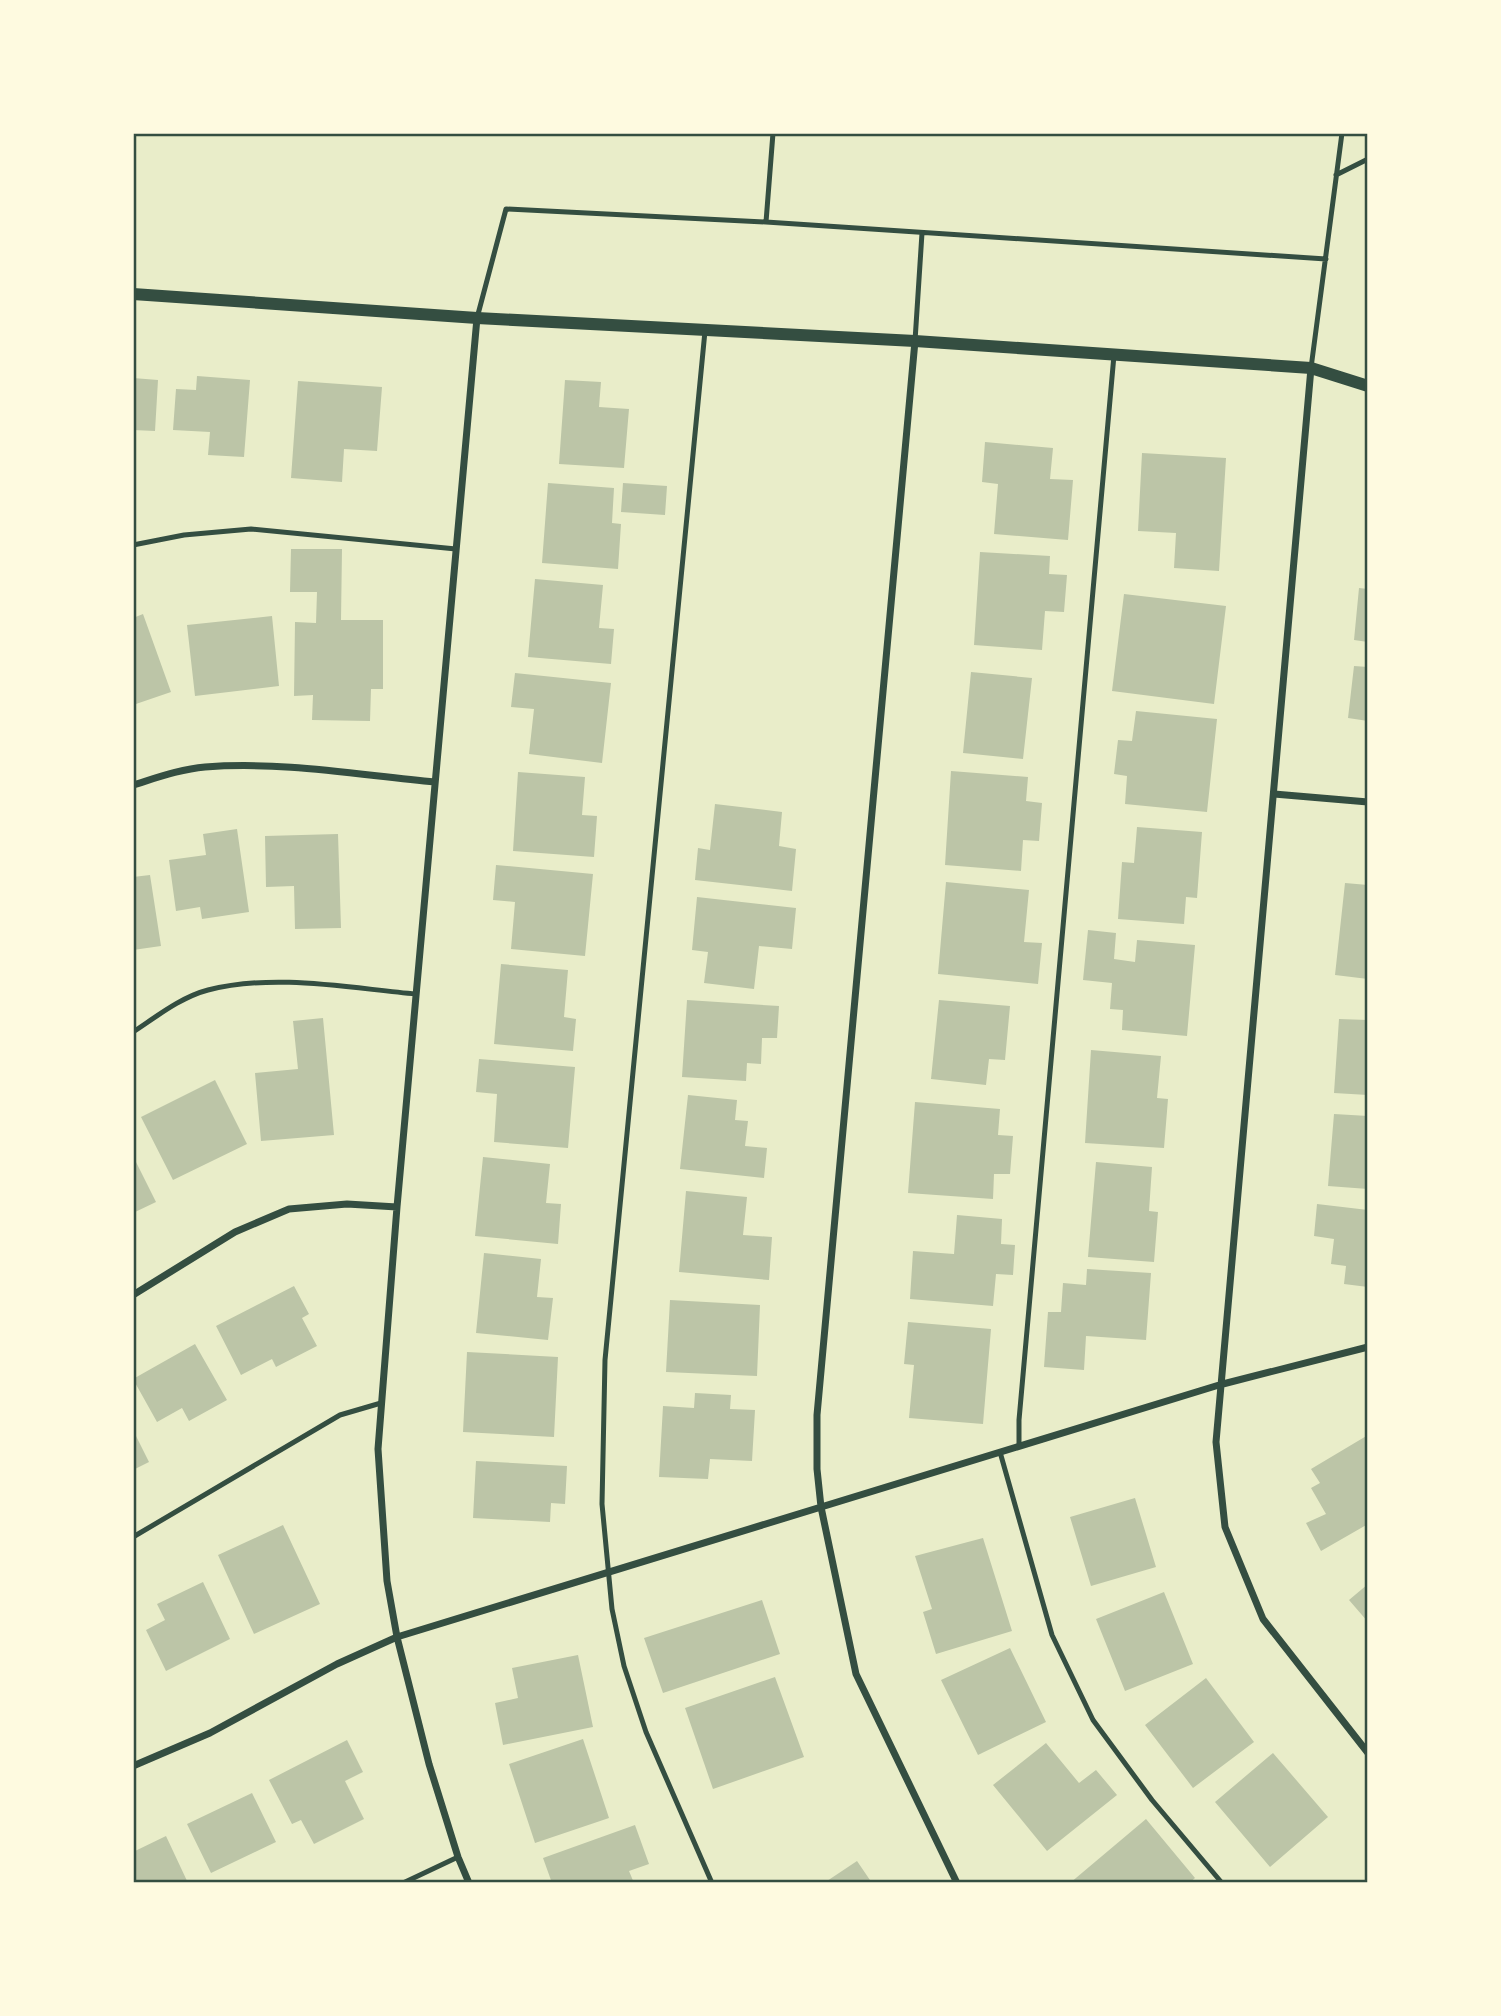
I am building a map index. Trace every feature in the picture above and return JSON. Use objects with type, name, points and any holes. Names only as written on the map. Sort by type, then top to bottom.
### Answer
[{"type":"street","points":[[133,294],[477,318],[915,341],[1311,368],[1368,386]]},
{"type":"street","points":[[469,1883],[458,1857],[429,1764],[397,1637],[387,1581],[378,1449],[397,1207],[477,318]]},
{"type":"street","points":[[915,341],[817,1415],[817,1469],[821,1507],[856,1674],[957,1883]]},
{"type":"street","points":[[1311,368],[1216,1442],[1224,1527],[1264,1619],[1368,1754]]},
{"type":"street","points":[[133,785],[203,767],[251,765],[435,782]]},
{"type":"street","points":[[1274,794],[1368,802]]},
{"type":"street","points":[[133,1295],[235,1232],[289,1209],[347,1204],[397,1207]]},
{"type":"street","points":[[133,1766],[210,1733],[337,1664],[397,1637],[1219,1385],[1368,1347]]},
{"type":"lane","points":[[766,222],[773,133]]},
{"type":"lane","points":[[1311,368],[1342,133]]},
{"type":"lane","points":[[1336,175],[1368,159]]},
{"type":"lane","points":[[477,318],[506,209],[766,222],[1326,259]]},
{"type":"lane","points":[[915,341],[922,233]]},
{"type":"lane","points":[[705,331],[605,1360],[602,1504],[612,1609],[628,1679],[655,1755],[712,1883]]},
{"type":"lane","points":[[1019,1446],[1019,1420],[1114,355]]},
{"type":"lane","points":[[133,545],[184,534],[251,528],[456,549]]},
{"type":"lane","points":[[133,1032],[169,1009],[205,991],[252,983],[304,984],[416,995]]},
{"type":"lane","points":[[133,1537],[340,1415],[381,1404]]},
{"type":"lane","points":[[1000,1452],[1052,1635],[1093,1720],[1152,1800],[1222,1883]]},
{"type":"lane","points":[[403,1883],[458,1857]]},
{"type":"building","points":[[197,376],[250,380],[244,457],[208,455],[210,432],[173,430],[176,389],[196,390]]},
{"type":"building","points":[[133,378],[158,380],[155,431],[133,430]]},
{"type":"building","points":[[565,380],[601,382],[599,407],[629,409],[624,468],[559,464]]},
{"type":"building","points":[[298,381],[382,387],[377,451],[344,449],[342,482],[291,478]]},
{"type":"building","points":[[985,442],[1053,448],[1050,479],[1073,480],[1068,540],[994,534],[998,484],[982,482]]},
{"type":"building","points":[[1142,453],[1226,458],[1219,571],[1174,568],[1176,533],[1138,531]]},
{"type":"building","points":[[548,483],[614,488],[612,523],[621,524],[618,569],[542,563]]},
{"type":"building","points":[[623,483],[667,486],[665,515],[621,512]]},
{"type":"building","points":[[291,549],[342,549],[341,620],[383,620],[383,689],[371,689],[370,721],[312,720],[313,695],[294,696],[295,622],[316,623],[317,592],[290,592]]},
{"type":"building","points":[[980,552],[1050,556],[1049,574],[1067,575],[1064,612],[1045,611],[1042,650],[974,645]]},
{"type":"building","points":[[535,579],[603,585],[599,628],[614,629],[611,664],[528,657]]},
{"type":"building","points":[[1359,588],[1368,589],[1368,642],[1354,640]]},
{"type":"building","points":[[1124,594],[1226,606],[1214,704],[1112,691]]},
{"type":"building","points":[[143,614],[171,692],[133,705],[133,618]]},
{"type":"building","points":[[272,616],[279,686],[195,696],[187,625]]},
{"type":"building","points":[[1354,666],[1368,667],[1368,721],[1348,718]]},
{"type":"building","points":[[971,672],[1032,678],[1023,759],[963,753]]},
{"type":"building","points":[[515,673],[611,683],[602,763],[529,754],[534,709],[511,707]]},
{"type":"building","points":[[1136,711],[1217,719],[1207,812],[1125,804],[1127,776],[1114,774],[1118,740],[1132,741]]},
{"type":"building","points":[[951,771],[1028,777],[1026,801],[1042,803],[1039,841],[1023,840],[1021,871],[945,865]]},
{"type":"building","points":[[518,772],[585,777],[582,815],[597,816],[594,857],[513,851]]},
{"type":"building","points":[[715,804],[782,812],[779,846],[796,849],[792,891],[695,880],[698,848],[710,850]]},
{"type":"building","points":[[1137,827],[1202,832],[1197,898],[1186,897],[1184,924],[1118,919],[1122,862],[1134,863]]},
{"type":"building","points":[[237,829],[249,912],[202,919],[200,907],[176,911],[169,860],[206,855],[203,834]]},
{"type":"building","points":[[338,834],[341,928],[295,929],[294,886],[266,887],[265,836]]},
{"type":"building","points":[[496,865],[593,874],[585,956],[511,949],[515,902],[493,900]]},
{"type":"building","points":[[150,875],[161,946],[133,950],[133,877]]},
{"type":"building","points":[[946,882],[1029,890],[1024,942],[1042,943],[1038,984],[938,974]]},
{"type":"building","points":[[1345,883],[1368,885],[1368,979],[1335,975]]},
{"type":"building","points":[[697,897],[796,908],[792,949],[759,946],[754,989],[704,983],[708,952],[692,950]]},
{"type":"building","points":[[1088,930],[1116,933],[1114,959],[1135,962],[1137,940],[1195,945],[1187,1036],[1122,1030],[1123,1010],[1110,1009],[1112,983],[1083,980]]},
{"type":"building","points":[[501,964],[568,970],[564,1017],[576,1019],[573,1051],[494,1044]]},
{"type":"building","points":[[687,1000],[779,1006],[777,1038],[762,1038],[761,1064],[747,1063],[746,1081],[682,1077]]},
{"type":"building","points":[[939,1000],[1010,1006],[1005,1060],[989,1059],[986,1085],[931,1079]]},
{"type":"building","points":[[323,1018],[334,1135],[261,1141],[255,1073],[298,1069],[293,1021]]},
{"type":"building","points":[[1339,1019],[1368,1020],[1368,1095],[1334,1093]]},
{"type":"building","points":[[1091,1050],[1161,1056],[1157,1098],[1168,1099],[1164,1148],[1085,1143]]},
{"type":"building","points":[[479,1059],[575,1067],[568,1148],[494,1142],[497,1094],[476,1092]]},
{"type":"building","points":[[215,1080],[247,1144],[173,1180],[141,1117]]},
{"type":"building","points":[[688,1095],[737,1100],[735,1120],[748,1121],[745,1146],[767,1148],[764,1178],[680,1169]]},
{"type":"building","points":[[915,1102],[1000,1109],[998,1135],[1013,1136],[1010,1174],[994,1174],[993,1199],[908,1193]]},
{"type":"building","points":[[1334,1114],[1368,1116],[1368,1189],[1328,1186]]},
{"type":"building","points":[[133,1156],[156,1202],[133,1213]]},
{"type":"building","points":[[483,1157],[550,1164],[546,1203],[561,1204],[558,1244],[475,1236]]},
{"type":"building","points":[[1096,1162],[1152,1167],[1149,1211],[1158,1212],[1154,1262],[1088,1257]]},
{"type":"building","points":[[686,1191],[747,1197],[743,1235],[772,1237],[769,1280],[679,1272]]},
{"type":"building","points":[[1317,1204],[1368,1210],[1368,1287],[1344,1284],[1346,1266],[1331,1264],[1334,1239],[1314,1236]]},
{"type":"building","points":[[957,1215],[1002,1219],[1001,1244],[1015,1245],[1013,1275],[996,1274],[993,1306],[910,1299],[913,1251],[954,1254]]},
{"type":"building","points":[[484,1253],[541,1259],[537,1297],[553,1298],[548,1340],[476,1333]]},
{"type":"building","points":[[1087,1269],[1151,1273],[1146,1340],[1086,1336],[1084,1370],[1044,1367],[1048,1312],[1061,1312],[1063,1283],[1086,1285]]},
{"type":"building","points":[[294,1286],[309,1314],[302,1318],[317,1346],[276,1367],[272,1359],[241,1375],[216,1326]]},
{"type":"building","points":[[670,1300],[760,1305],[757,1376],[666,1372]]},
{"type":"building","points":[[908,1322],[991,1329],[983,1424],[909,1418],[914,1365],[904,1364]]},
{"type":"building","points":[[195,1344],[227,1400],[189,1421],[182,1408],[157,1422],[133,1379]]},
{"type":"building","points":[[467,1352],[558,1357],[554,1437],[463,1432]]},
{"type":"building","points":[[695,1393],[731,1395],[730,1409],[755,1410],[752,1461],[710,1459],[708,1479],[659,1477],[663,1406],[694,1408]]},
{"type":"building","points":[[133,1430],[149,1462],[133,1470]]},
{"type":"building","points":[[1368,1435],[1368,1524],[1321,1551],[1306,1523],[1326,1514],[1311,1488],[1320,1483],[1311,1469]]},
{"type":"building","points":[[476,1461],[567,1466],[565,1504],[551,1503],[550,1522],[473,1518]]},
{"type":"building","points":[[1135,1498],[1156,1567],[1091,1586],[1070,1517]]},
{"type":"building","points":[[283,1525],[320,1604],[254,1634],[218,1555]]},
{"type":"building","points":[[983,1538],[1012,1631],[936,1654],[923,1612],[932,1609],[915,1556]]},
{"type":"building","points":[[203,1582],[230,1639],[166,1671],[146,1630],[165,1620],[157,1604]]},
{"type":"building","points":[[1368,1584],[1368,1622],[1349,1600]]},
{"type":"building","points":[[1164,1592],[1193,1664],[1125,1691],[1096,1619]]},
{"type":"building","points":[[762,1600],[780,1654],[663,1693],[644,1638]]},
{"type":"building","points":[[1010,1648],[1046,1722],[978,1755],[941,1680]]},
{"type":"building","points":[[578,1655],[593,1727],[503,1745],[495,1703],[518,1698],[512,1668]]},
{"type":"building","points":[[775,1677],[804,1757],[713,1789],[685,1708]]},
{"type":"building","points":[[1206,1678],[1254,1742],[1193,1788],[1145,1725]]},
{"type":"building","points":[[583,1739],[609,1818],[535,1843],[509,1764]]},
{"type":"building","points":[[347,1740],[363,1772],[345,1781],[364,1819],[314,1844],[301,1820],[292,1824],[269,1780]]},
{"type":"building","points":[[1046,1743],[1079,1783],[1096,1770],[1117,1795],[1047,1851],[993,1785]]},
{"type":"building","points":[[1273,1753],[1328,1817],[1270,1867],[1215,1802]]},
{"type":"building","points":[[252,1793],[276,1842],[211,1873],[187,1824]]},
{"type":"building","points":[[1146,1819],[1195,1878],[1189,1883],[1070,1883]]},
{"type":"building","points":[[635,1825],[649,1864],[629,1871],[634,1883],[552,1883],[543,1858]]},
{"type":"building","points":[[166,1836],[188,1883],[133,1883],[133,1852]]},
{"type":"building","points":[[857,1861],[872,1883],[824,1883]]}]
